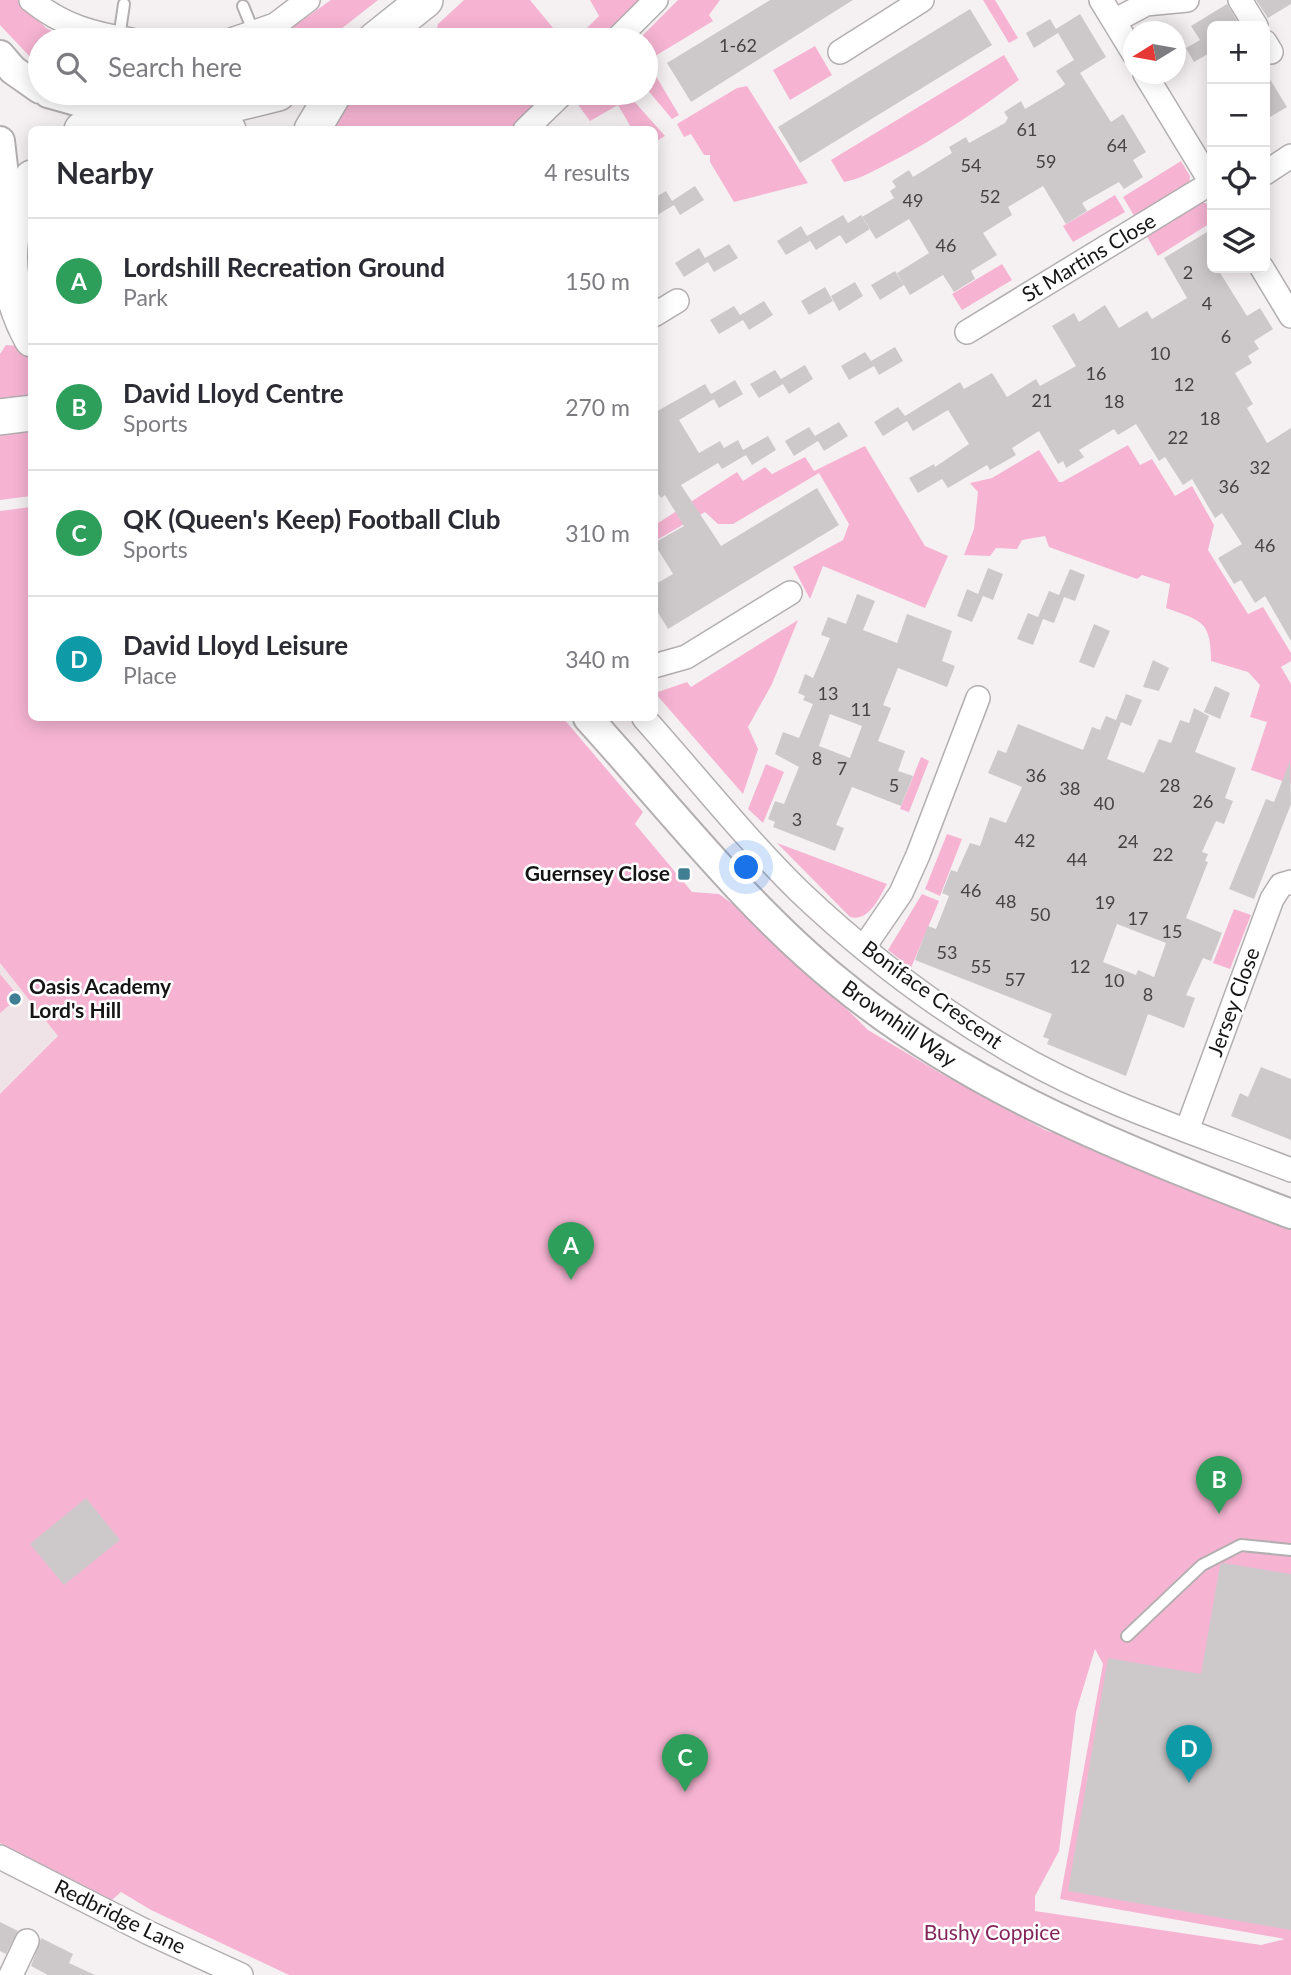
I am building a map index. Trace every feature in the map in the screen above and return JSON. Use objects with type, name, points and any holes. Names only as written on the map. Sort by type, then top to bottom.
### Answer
[{"type":"main road","points":[[391,28],[425,0]]},
{"type":"main road","points":[[91,126],[119,113],[184,111],[229,105]]},
{"type":"main road","points":[[314,126],[327,105]]},
{"type":"main road","points":[[184,111],[219,126]]},
{"type":"main road","points":[[0,315],[8,272],[10,226],[28,187]]},
{"type":"main road","points":[[8,272],[16,305],[28,330]]},
{"type":"main road","points":[[0,417],[28,414]]},
{"type":"street","points":[[32,0],[51,17],[74,28]]},
{"type":"street","points":[[266,28],[308,0]]},
{"type":"street","points":[[628,28],[656,0]]},
{"type":"street","points":[[840,52],[895,7],[922,0]]},
{"type":"street","points":[[1101,0],[1123,37]]},
{"type":"street","points":[[1114,21],[1146,4],[1186,0]]},
{"type":"street","points":[[1240,0],[1253,21]]},
{"type":"street","points":[[0,55],[13,70],[28,81]]},
{"type":"street","points":[[1152,84],[1207,176]]},
{"type":"street","points":[[91,105],[119,113]]},
{"type":"street","points":[[529,126],[551,105]]},
{"type":"street","points":[[0,141],[10,226]]},
{"type":"street","points":[[1270,170],[1291,156]]},
{"type":"street","name":"St Martins Close","points":[[967,332],[1207,187]]},
{"type":"street","points":[[1265,273],[1291,316]]},
{"type":"street","points":[[658,313],[677,302]]},
{"type":"street","points":[[658,665],[686,657],[790,593]]},
{"type":"street","points":[[864,947],[901,893],[978,698]]},
{"type":"street","name":"Brownhill Way","points":[[591,721],[750,898],[800,948],[839,983],[906,1033],[1018,1100],[1144,1155],[1291,1214]]},
{"type":"street","name":"Boniface Crescent","points":[[647,721],[797,889],[864,947],[951,1013],[1010,1050],[1096,1095],[1291,1170]]},
{"type":"street","name":"Jersey Close","points":[[1187,1130],[1272,899],[1281,885],[1291,882]]},
{"type":"street","name":"Redbridge Lane","points":[[0,1857],[241,1975]]},
{"type":"street","points":[[11,1975],[27,1941]]},
{"type":"lane","points":[[124,4],[125,28]]},
{"type":"lane","points":[[243,6],[252,28]]},
{"type":"lane","points":[[1127,1636],[1202,1565],[1241,1545],[1291,1550]]},
{"type":"shaded area","name":"Oasis Academy Lord's Hill","points":[[0,963],[59,1036],[0,1094]]},
{"type":"green space","points":[[0,0],[19,0],[46,28],[28,28],[28,55],[0,25]]},
{"type":"green space","points":[[331,0],[378,0],[342,28],[291,28]]},
{"type":"green space","points":[[464,0],[530,0],[553,28],[437,28]]},
{"type":"green space","points":[[590,0],[642,0],[613,28],[587,28],[599,16]]},
{"type":"green space","points":[[678,0],[720,0],[709,15],[713,21],[658,54],[658,28],[650,28]]},
{"type":"green space","points":[[983,0],[995,0],[1018,38],[1009,43]]},
{"type":"green space","points":[[815,46],[832,75],[790,100],[773,70]]},
{"type":"green space","points":[[1004,55],[1019,80],[972,114],[923,144],[868,174],[844,182],[831,160]]},
{"type":"green space","points":[[658,80],[679,115],[672,119],[658,102]]},
{"type":"green space","points":[[747,86],[808,183],[734,202],[710,162],[710,155],[704,155],[691,134],[684,137],[677,124],[737,88]]},
{"type":"green space","points":[[347,105],[537,105],[516,126],[330,126]]},
{"type":"green space","points":[[578,105],[618,105],[590,121]]},
{"type":"green space","points":[[618,105],[637,105],[656,126],[630,126]]},
{"type":"green space","points":[[658,128],[665,136],[658,140]]},
{"type":"green space","points":[[1181,161],[1190,176],[1189,186],[1136,219],[1123,197]]},
{"type":"green space","points":[[1115,195],[1125,212],[1073,242],[1063,226]]},
{"type":"green space","points":[[1199,203],[1207,205],[1207,225],[1158,256],[1145,233]]},
{"type":"green space","points":[[28,214],[28,307],[18,267]]},
{"type":"green space","points":[[1002,264],[1012,280],[962,310],[952,294]]},
{"type":"green space","points":[[6,345],[18,346],[28,354],[28,403],[0,408],[0,354]]},
{"type":"green space","points":[[28,430],[28,496],[0,500],[0,434]]},
{"type":"green space","points":[[1128,445],[1140,465],[1152,459],[1175,496],[1192,486],[1214,525],[1208,550],[1248,614],[1263,607],[1291,653],[1291,661],[1281,667],[1291,684],[1291,784],[1251,770],[1267,722],[1250,717],[1260,685],[1248,672],[1211,661],[1209,637],[1202,624],[1166,608],[1170,584],[1142,575],[1137,579],[1049,547],[1045,536],[1022,540],[1017,549],[996,548],[990,556],[964,555],[974,529],[978,492],[970,483],[992,478],[1039,450],[1059,482],[1062,482]]},
{"type":"green space","points":[[865,446],[925,546],[948,556],[925,608],[823,566],[810,599],[793,567],[843,540],[849,524],[819,473],[733,524],[718,524],[705,512],[658,539],[658,523],[737,472],[743,481],[765,467],[772,474],[805,457],[814,471]]},
{"type":"green space","name":"Bushy Coppice","points":[[28,507],[28,721],[566,721],[643,812],[635,824],[692,892],[719,894],[765,928],[868,1030],[1045,1130],[1105,1150],[1291,1226],[1291,1975],[289,1975],[151,1910],[121,1892],[112,1900],[0,1843],[0,1094],[58,1036],[0,963],[0,511]],"holes":[[[1095,1649],[1103,1664],[1060,1899],[1285,1939],[1261,1945],[1035,1911],[1035,1896],[1059,1851],[1076,1712]]]},
{"type":"green space","points":[[798,620],[772,684],[748,727],[758,749],[743,794],[658,696],[658,692],[687,682],[691,687]]},
{"type":"green space","points":[[921,757],[929,761],[909,812],[900,809]]},
{"type":"green space","points":[[766,764],[784,772],[763,823],[748,809]]},
{"type":"green space","points":[[947,834],[962,839],[940,896],[925,889]]},
{"type":"green space","points":[[777,843],[887,884],[868,912],[857,918],[850,917]]},
{"type":"green space","points":[[922,894],[939,901],[911,968],[888,950]]},
{"type":"green space","points":[[1234,909],[1251,915],[1230,969],[1213,963]]},
{"type":"green space","points":[[0,974],[19,997],[0,1013]]},
{"type":"building","points":[[770,0],[853,0],[691,102],[667,63]]},
{"type":"building","points":[[1256,0],[1291,0],[1291,4],[1268,18]]},
{"type":"building","points":[[1227,4],[1237,21],[1207,21],[1207,55],[1194,62],[1186,48],[1200,40],[1191,26]]},
{"type":"building","points":[[970,9],[992,45],[800,163],[778,127]]},
{"type":"building","points":[[1080,14],[1106,57],[1080,73],[1111,122],[1123,114],[1146,152],[1133,160],[1143,177],[1124,189],[1119,182],[1082,203],[1087,211],[1066,224],[1043,186],[1008,207],[1012,215],[983,233],[997,255],[971,271],[975,279],[954,292],[943,275],[910,295],[897,273],[929,253],[909,219],[876,239],[862,217],[894,198],[890,191],[896,187],[892,181],[909,170],[913,177],[952,153],[949,147],[966,137],[969,143],[1005,123],[1008,118],[1004,112],[1021,101],[1025,109],[1062,87],[1065,84],[1056,71],[1074,60],[1058,33],[1034,48],[1026,33],[1050,19],[1056,29]]},
{"type":"building","points":[[1270,79],[1287,107],[1270,117]]},
{"type":"building","points":[[695,186],[704,200],[680,215],[674,205],[658,215],[658,196],[666,191],[672,201]]},
{"type":"building","points":[[843,215],[848,223],[861,215],[870,229],[846,244],[840,235],[816,250],[807,236]]},
{"type":"building","points":[[801,226],[810,241],[786,255],[777,241]]},
{"type":"building","points":[[1207,232],[1207,273],[1220,273],[1247,316],[1260,308],[1273,329],[1254,341],[1259,349],[1248,356],[1252,363],[1235,373],[1253,404],[1247,408],[1267,443],[1291,428],[1291,641],[1265,596],[1255,603],[1241,580],[1234,584],[1218,558],[1242,544],[1222,513],[1215,518],[1192,479],[1183,485],[1165,457],[1159,461],[1136,424],[1118,435],[1114,429],[1079,450],[1084,457],[1066,468],[1063,461],[1058,464],[1039,431],[1012,448],[1016,455],[990,470],[987,465],[948,488],[942,479],[918,493],[909,478],[934,464],[935,467],[969,444],[948,410],[913,431],[907,421],[883,436],[874,422],[898,407],[905,416],[960,382],[964,389],[992,373],[1007,397],[1036,379],[1040,386],[1076,366],[1052,326],[1074,313],[1079,322],[1105,305],[1119,328],[1147,311],[1152,319],[1187,298],[1164,258]]},
{"type":"building","points":[[729,244],[738,258],[714,272],[708,262],[684,277],[675,263],[699,248],[705,258]]},
{"type":"building","points":[[895,271],[904,285],[880,300],[871,285]]},
{"type":"building","points":[[855,282],[863,296],[839,311],[831,296]]},
{"type":"building","points":[[825,287],[833,301],[809,315],[801,301]]},
{"type":"building","points":[[764,301],[773,315],[749,330],[743,320],[719,334],[710,320],[734,306],[740,315]]},
{"type":"building","points":[[895,347],[903,361],[879,375],[874,366],[849,380],[841,366],[865,352],[871,361]]},
{"type":"building","points":[[805,365],[813,379],[789,394],[783,384],[759,398],[750,384],[775,370],[781,379]]},
{"type":"building","points":[[735,380],[743,394],[719,408],[711,394]]},
{"type":"building","points":[[705,384],[714,399],[679,420],[699,453],[720,441],[724,448],[738,440],[743,450],[768,436],[776,450],[752,465],[746,455],[722,469],[718,463],[681,485],[721,546],[817,488],[839,525],[668,629],[658,613],[658,583],[673,574],[658,550],[658,541],[684,526],[665,495],[661,498],[658,494],[658,411]]},
{"type":"building","points":[[839,422],[848,436],[824,451],[818,441],[794,456],[785,441],[809,427],[815,436]]},
{"type":"building","points":[[988,568],[1003,574],[993,600],[983,596],[972,622],[957,616],[967,589],[978,594]]},
{"type":"building","points":[[1070,569],[1085,575],[1075,601],[1064,597],[1054,623],[1043,619],[1033,645],[1017,639],[1028,613],[1038,617],[1049,591],[1059,595]]},
{"type":"building","points":[[857,594],[875,601],[863,630],[897,643],[907,614],[952,631],[942,661],[955,666],[947,687],[898,668],[883,705],[891,708],[878,741],[905,751],[898,771],[913,776],[901,806],[852,787],[836,825],[844,828],[835,851],[773,827],[775,822],[768,819],[775,801],[784,804],[799,767],[775,754],[783,732],[799,738],[813,704],[803,700],[805,696],[798,693],[805,674],[813,678],[830,638],[821,635],[828,617],[846,624]],"holes":[[[830,714],[862,726],[850,758],[819,746]]]},
{"type":"building","points":[[1094,624],[1110,631],[1094,668],[1079,662]]},
{"type":"building","points":[[1153,660],[1169,668],[1159,691],[1143,687]]},
{"type":"building","points":[[1215,686],[1230,693],[1220,719],[1204,712]]},
{"type":"building","points":[[1126,694],[1142,700],[1131,726],[1121,722],[1107,759],[1144,773],[1159,739],[1171,743],[1180,720],[1189,723],[1194,708],[1209,716],[1195,752],[1236,768],[1225,798],[1233,801],[1224,824],[1216,821],[1202,852],[1208,854],[1205,861],[1208,862],[1186,918],[1222,933],[1211,961],[1203,958],[1186,995],[1195,998],[1184,1028],[1148,1014],[1126,1076],[1047,1044],[1049,1039],[1043,1037],[1052,1014],[915,960],[928,926],[936,929],[949,896],[942,893],[951,870],[957,872],[970,843],[980,846],[990,817],[1006,823],[1022,787],[988,773],[998,750],[1006,753],[1018,724],[1083,750],[1092,727],[1100,730],[1106,716],[1116,720]],"holes":[[[1117,924],[1166,943],[1154,977],[1138,970],[1136,975],[1103,962]]]},
{"type":"building","points":[[1290,761],[1291,804],[1254,899],[1229,889],[1266,799],[1274,802]]},
{"type":"building","points":[[1261,1067],[1291,1079],[1291,1140],[1231,1116],[1240,1093],[1248,1097]]},
{"type":"building","points":[[86,1498],[120,1540],[64,1585],[30,1544]]},
{"type":"building","points":[[1224,1563],[1291,1574],[1291,1930],[1068,1891],[1108,1658],[1201,1674],[1220,1565]]},
{"type":"building","points":[[0,1922],[18,1931],[6,1954],[0,1951]]},
{"type":"building","points":[[41,1938],[73,1954],[69,1963],[95,1975],[48,1975],[31,1966]]},
{"type":"place","name":"Guernsey Close","points":[[684,874]]},
{"type":"place","name":"Oasis Academy Lord's Hill","points":[[15,999]]},
{"type":"place","name":"Lordshill Recreation Ground","points":[[571,1280]]},
{"type":"place","name":"David Lloyd Centre","points":[[1219,1514]]},
{"type":"place","name":"David Lloyd Leisure","points":[[1189,1783]]},
{"type":"place","name":"QK (Queen's Keep) Football Club","points":[[685,1792]]}]
